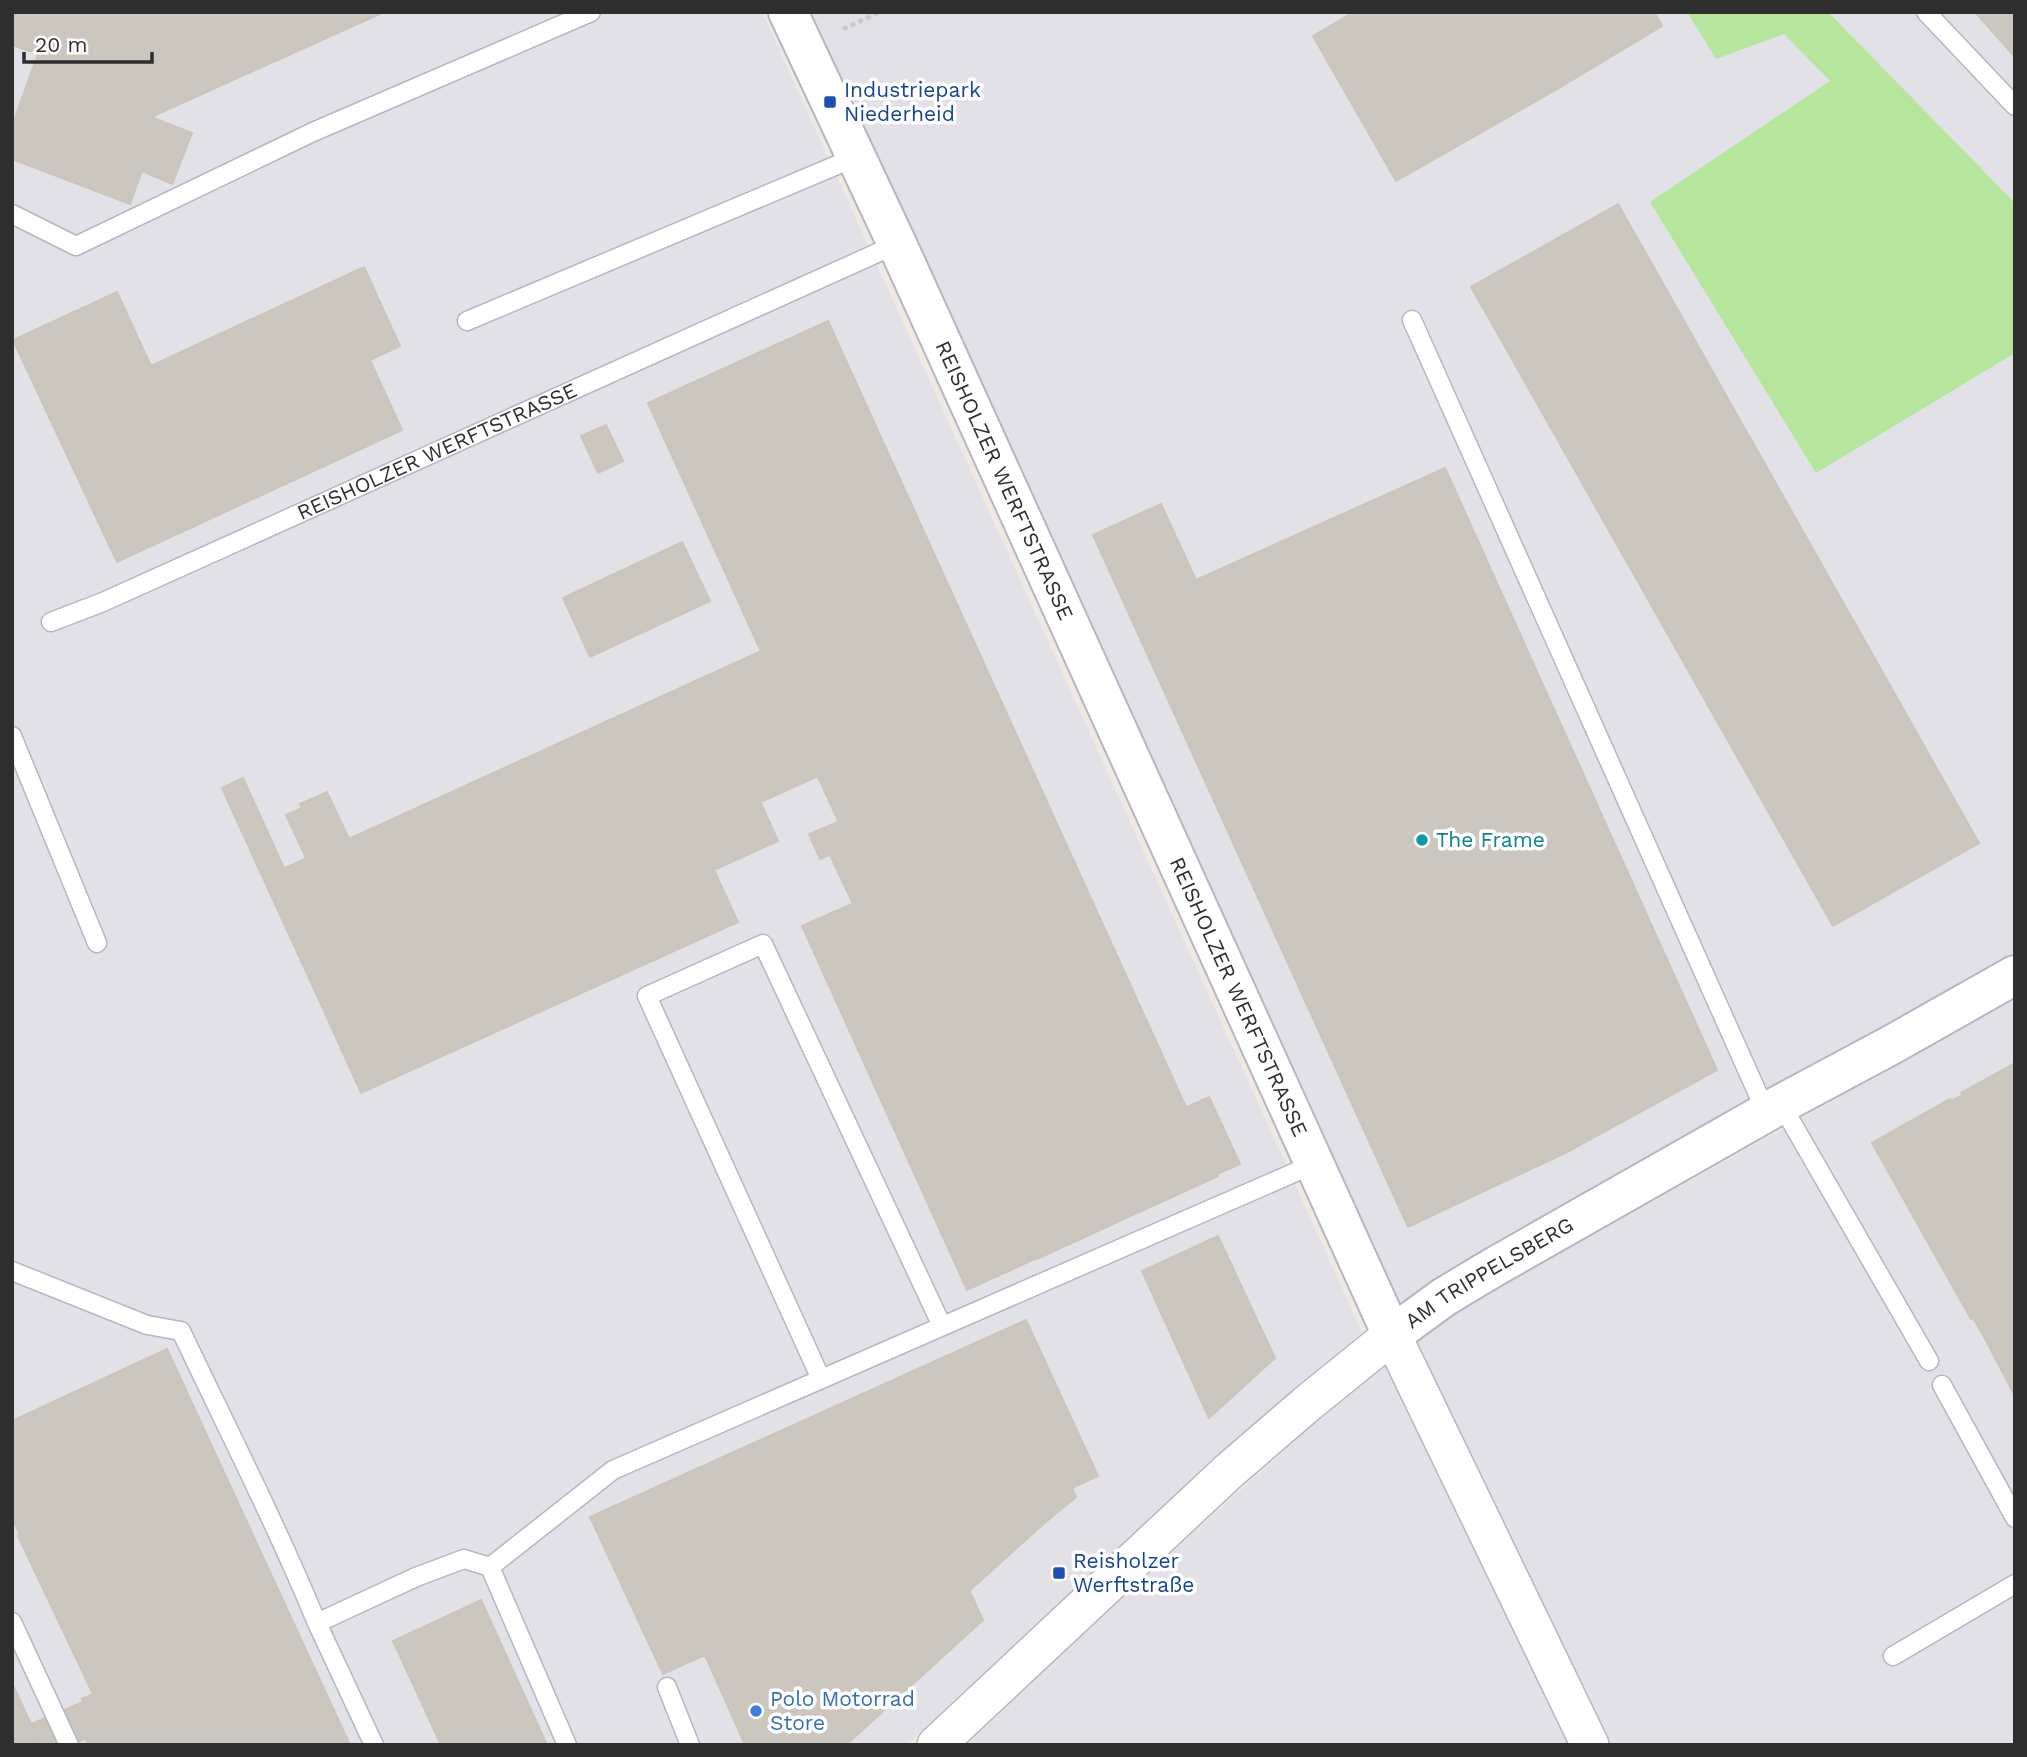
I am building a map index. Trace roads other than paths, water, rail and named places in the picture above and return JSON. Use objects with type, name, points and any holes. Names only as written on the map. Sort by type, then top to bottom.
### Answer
[{"type":"street","name":"REISHOLZER WERFTSTRASSE","points":[[788,12],[897,244],[1392,1335],[1590,1745]]},
{"type":"street","name":"AM TRIPPELSBERG","points":[[936,1745],[1229,1471],[1308,1402],[1444,1297],[1773,1108],[2015,975]]},
{"type":"lane","points":[[12,214],[76,246],[313,132],[591,12]]},
{"type":"lane","points":[[1926,12],[2015,106]]},
{"type":"lane","points":[[467,321],[856,157]]},
{"type":"lane","name":"REISHOLZER WERFTSTRASSE","points":[[51,622],[103,602],[897,244]]},
{"type":"lane","points":[[1412,320],[1773,1108],[1929,1361]]},
{"type":"lane","points":[[12,736],[97,943]]},
{"type":"lane","points":[[821,1379],[647,996],[763,944],[942,1326]]},
{"type":"lane","points":[[489,1567],[613,1470],[1314,1164]]},
{"type":"lane","points":[[12,1271],[147,1325],[181,1331],[260,1499],[284,1542],[317,1623],[374,1745]]},
{"type":"lane","points":[[1942,1385],[2015,1518]]},
{"type":"lane","points":[[317,1623],[415,1577],[464,1559],[489,1567],[567,1745]]},
{"type":"lane","points":[[1893,1656],[2015,1584]]},
{"type":"lane","points":[[12,1622],[69,1745]]},
{"type":"lane","points":[[667,1687],[690,1745]]},
{"type":"place","name":"Industriepark Niederheid","points":[[830,102]]},
{"type":"place","name":"The Frame","points":[[1422,840]]},
{"type":"place","name":"Reisholzer Werftstraße","points":[[1059,1573]]},
{"type":"place","name":"Polo Motorrad Store","points":[[756,1711]]}]
